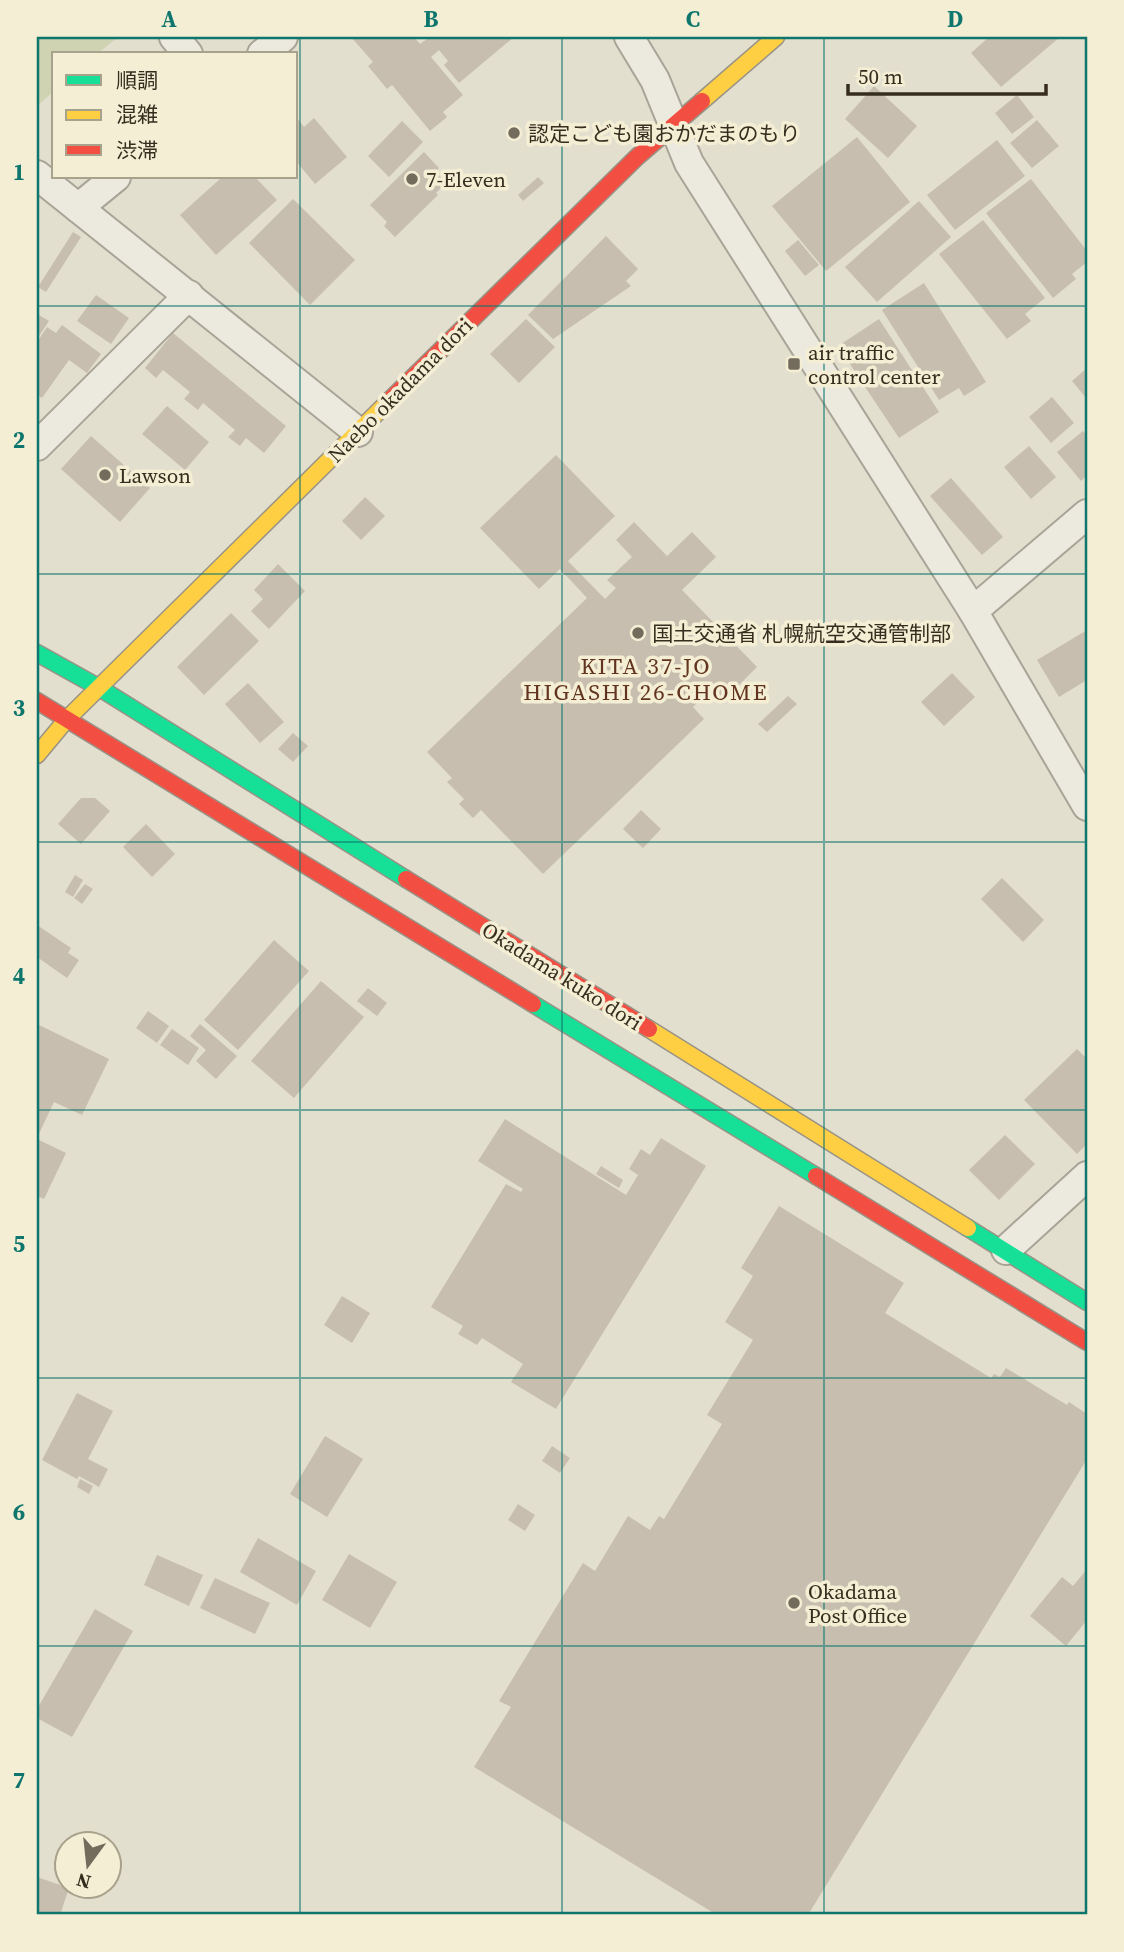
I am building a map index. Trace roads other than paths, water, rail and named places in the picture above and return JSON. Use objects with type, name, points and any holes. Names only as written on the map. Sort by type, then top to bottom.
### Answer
[{"type":"main road","name":"Naebo okadama dori","points":[[37,755],[66,719],[98,687],[636,157],[776,37]]},
{"type":"main road","name":"Okadama kuko dori","points":[[37,653],[98,687],[150,722],[1087,1302]]},
{"type":"main road","name":"Okadama kuko dori","points":[[37,701],[1087,1342]]},
{"type":"street","points":[[174,37],[186,52]]},
{"type":"street","points":[[264,52],[283,37]]},
{"type":"street","points":[[629,37],[655,80],[688,163],[974,611],[1087,806]]},
{"type":"street","points":[[37,175],[358,432]]},
{"type":"street","points":[[78,208],[115,178]]},
{"type":"street","points":[[42,432],[189,295]]},
{"type":"street","points":[[974,611],[1087,514]]},
{"type":"street","points":[[1006,1250],[1087,1176]]},
{"type":"place","name":"認定こども園おかだまのもり","points":[[514,133]]},
{"type":"place","name":"7-Eleven","points":[[412,179]]},
{"type":"place","name":"air traffic control center","points":[[794,364]]},
{"type":"place","name":"Lawson","points":[[105,475]]},
{"type":"place","name":"国土交通省 札幌航空交通管制部","points":[[638,633]]},
{"type":"place","name":"Okadama Post Office","points":[[794,1603]]},
{"type":"district","name":"KITA 37-JO HIGASHI 26-CHOME","points":[[646,679]]}]
